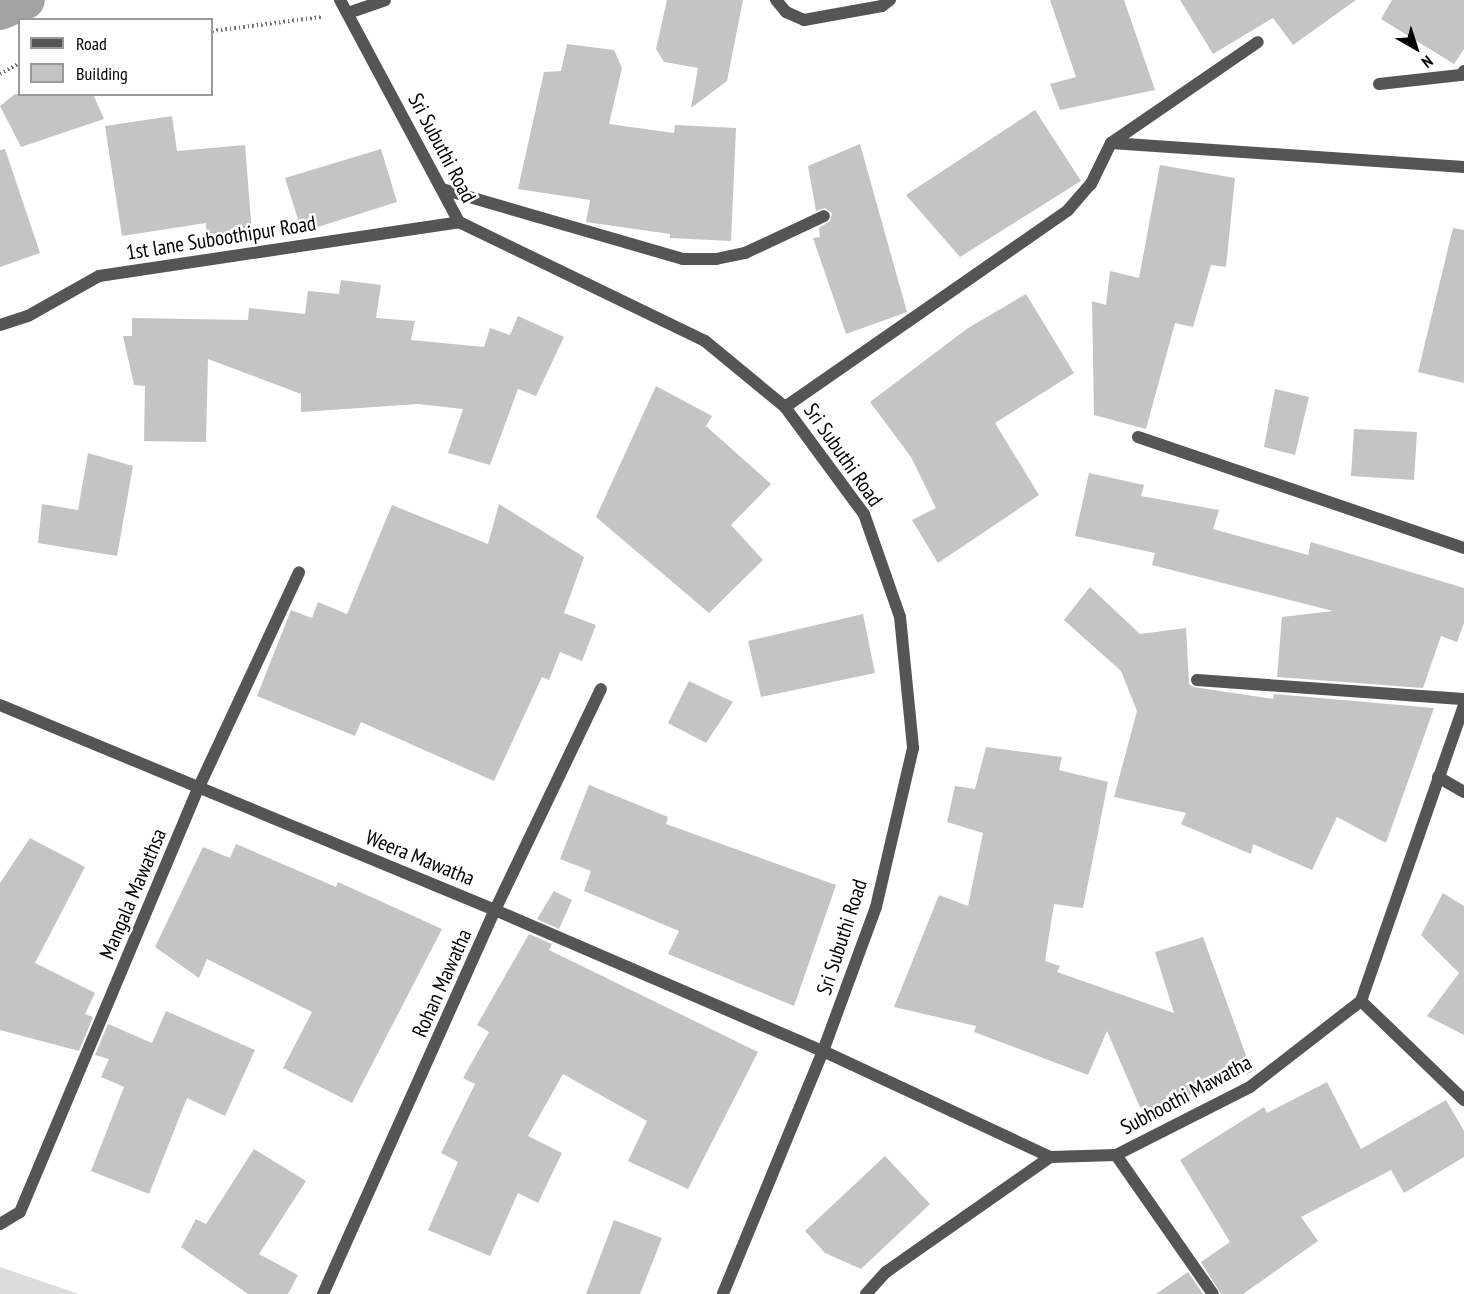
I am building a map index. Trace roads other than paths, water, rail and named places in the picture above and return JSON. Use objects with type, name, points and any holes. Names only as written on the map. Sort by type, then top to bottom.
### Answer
[{"type":"street","name":"Sri Subuthi Road","points":[[340,0],[459,222],[705,341],[785,407],[864,514],[900,617],[913,748],[876,907],[823,1051],[723,1294]]},
{"type":"street","points":[[348,13],[385,0]]},
{"type":"street","points":[[776,0],[786,12],[804,20],[882,6],[890,0]]},
{"type":"street","points":[[785,407],[1068,210],[1091,184],[1111,143],[1258,42]]},
{"type":"street","points":[[1379,84],[1461,75],[1464,71]]},
{"type":"street","points":[[1111,143],[1464,167]]},
{"type":"street","points":[[442,189],[683,259],[716,259],[745,253],[824,216]]},
{"type":"street","name":"1st lane Suboothipur Road","points":[[0,325],[28,316],[99,276],[459,222]]},
{"type":"street","points":[[1138,437],[1464,548]]},
{"type":"street","name":"Mangala Mawathsa","points":[[0,1224],[20,1212],[198,789],[299,572]]},
{"type":"street","points":[[1197,680],[1464,699]]},
{"type":"street","name":"Rohan Mawatha","points":[[323,1294],[495,910],[601,689]]},
{"type":"street","name":"Weera Mawatha","points":[[0,705],[198,789],[495,910],[823,1051]]},
{"type":"street","points":[[1464,705],[1360,1001],[1464,1100]]},
{"type":"street","points":[[1438,777],[1464,792]]},
{"type":"street","name":"Subhoothi Mawatha","points":[[823,1051],[1050,1156],[1116,1155],[1250,1087],[1360,1001]]},
{"type":"street","points":[[1116,1155],[1213,1294]]},
{"type":"street","points":[[866,1294],[886,1272],[1050,1156]]},
{"type":"waterway","points":[[0,11],[26,0]]}]
